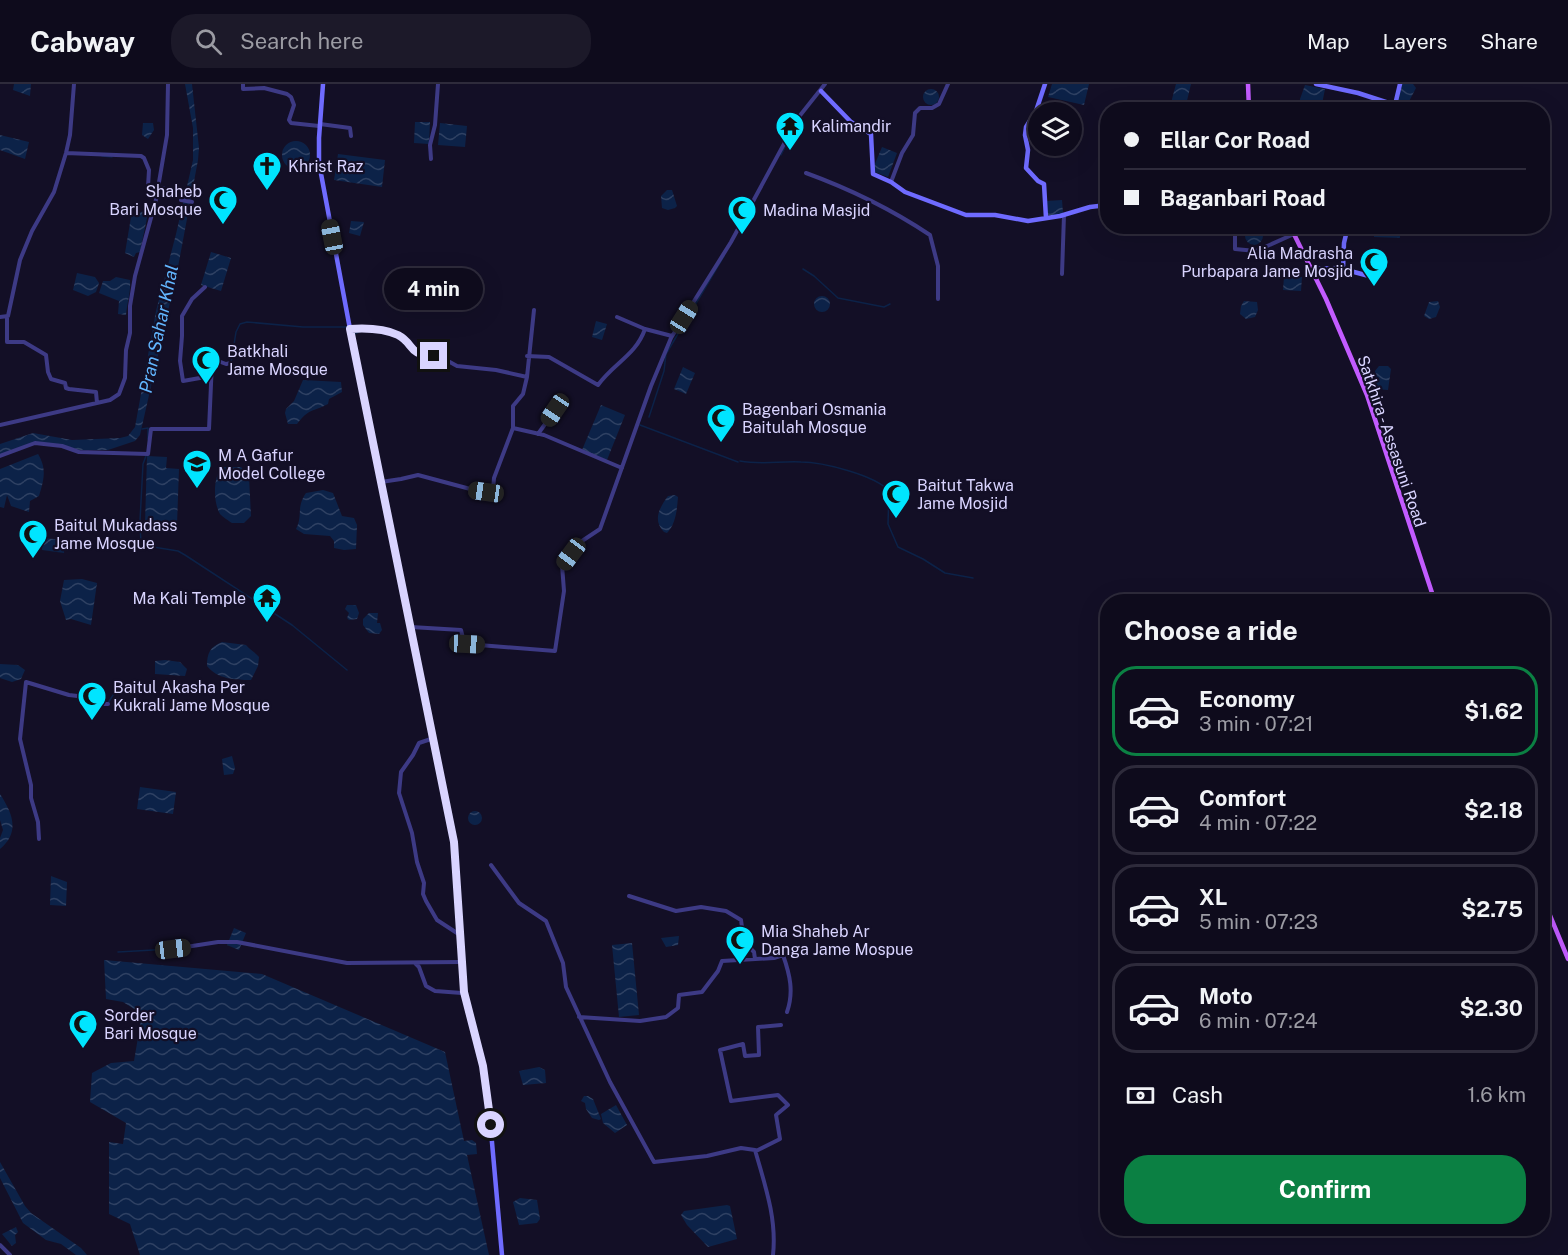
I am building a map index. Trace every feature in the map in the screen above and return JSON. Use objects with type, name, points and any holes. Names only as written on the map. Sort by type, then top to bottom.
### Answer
[{"type":"main road","points":[[323,84],[319,163],[350,329],[454,842],[464,992],[487,1086],[502,1255]]},
{"type":"main road","points":[[1045,84],[1033,118],[1027,124],[1025,135],[1028,150],[1026,168],[1044,184],[1046,219]]},
{"type":"main road","points":[[1248,84],[1249,102]]},
{"type":"main road","points":[[1316,84],[1386,102]]},
{"type":"main road","points":[[1396,102],[1400,84]]},
{"type":"main road","points":[[821,91],[851,122],[871,134],[873,174],[891,182],[905,192],[966,215],[995,215],[1028,221],[1100,206]]},
{"type":"main road","name":"Satkhira - Assasuni Road","points":[[1294,234],[1367,395],[1432,594]]},
{"type":"main road","points":[[1343,269],[1346,234]]},
{"type":"main road","points":[[1311,269],[1343,269],[1369,276]]},
{"type":"main road","points":[[1550,915],[1568,959]]},
{"type":"street","points":[[74,84],[70,135],[66,153],[54,192],[32,231],[21,260],[7,316],[8,342],[24,342],[46,355],[51,379],[65,383],[66,388],[69,389],[96,392],[97,403]]},
{"type":"street","points":[[158,188],[167,135],[168,84]]},
{"type":"street","points":[[243,84],[243,89],[264,88],[291,97],[294,105],[289,120],[291,123],[350,128],[351,136]]},
{"type":"street","points":[[431,159],[430,145],[435,125],[438,84]]},
{"type":"street","points":[[411,627],[461,630],[464,642],[467,644],[555,651],[564,591],[562,566],[579,543],[600,529],[651,386],[672,336],[731,242],[798,118],[825,84]]},
{"type":"street","points":[[891,182],[902,153],[913,135],[915,113],[920,108],[932,108],[938,105],[948,84]]},
{"type":"street","points":[[0,425],[116,398],[123,383],[135,276],[158,196],[163,195],[163,188],[148,187],[149,170],[141,156],[66,153]]},
{"type":"street","points":[[806,173],[869,200],[908,220],[930,236],[938,266],[938,299]]},
{"type":"street","points":[[181,200],[192,202]]},
{"type":"street","points":[[1062,274],[1064,215]]},
{"type":"street","points":[[1234,234],[1235,249],[1256,250],[1294,234]]},
{"type":"street","points":[[205,287],[192,299],[182,316],[180,361],[183,381],[211,376]]},
{"type":"street","points":[[381,482],[418,475],[474,490],[486,492],[492,490],[494,478],[513,428],[513,406],[523,394],[534,310]]},
{"type":"street","points":[[0,317],[7,316]]},
{"type":"street","points":[[618,317],[645,329],[672,336]]},
{"type":"street","points":[[350,329],[373,329],[398,335],[420,355],[439,356],[457,366],[496,370],[526,377]]},
{"type":"street","points":[[527,356],[549,357],[598,385],[606,374],[629,356],[641,340],[645,329]]},
{"type":"street","points":[[0,456],[35,443],[100,454],[108,452],[148,454],[151,429],[209,429],[212,362],[231,363]]},
{"type":"street","points":[[538,434],[555,410]]},
{"type":"street","points":[[513,428],[538,434],[622,468]]},
{"type":"street","points":[[39,839],[38,822],[31,798],[31,785],[20,739],[26,682],[69,695],[86,697],[101,704],[108,704]]},
{"type":"street","points":[[434,738],[419,743],[401,772],[399,793],[412,833],[426,901],[437,920],[460,935]]},
{"type":"street","points":[[491,865],[519,903],[546,921],[563,963],[566,987],[579,1017],[610,1082],[654,1162],[707,1156],[741,1148],[755,1150],[780,1139],[776,1115],[788,1105],[778,1095],[731,1101],[720,1050],[742,1044],[745,1056],[759,1055],[758,1027],[781,1025]]},
{"type":"street","points":[[630,896],[676,911],[701,908],[726,910],[741,920],[744,942],[754,952],[755,959]]},
{"type":"street","points":[[173,949],[218,942],[237,942],[347,963],[461,962]]},
{"type":"street","points":[[579,1017],[640,1021],[666,1017],[678,1008],[679,995],[702,992],[718,971],[722,961],[774,958],[783,955],[790,975],[791,1001],[787,1012]]},
{"type":"street","points":[[415,963],[419,967],[426,986],[435,991],[462,993]]},
{"type":"street","points":[[755,1150],[772,1200]]},
{"type":"street","points":[[755,1150],[768,1196],[775,1239],[773,1255]]},
{"type":"street","points":[[0,1245],[10,1255]]},
{"type":"water","points":[[14,84],[31,84],[30,96],[13,90]]},
{"type":"water","name":"Pran Sahar Khal","points":[[185,84],[192,84],[199,148],[198,160],[178,267],[140,435],[135,441],[108,450],[79,450],[62,445],[35,443],[0,455],[0,444],[33,433],[72,440],[120,438],[128,436],[135,427],[156,311],[193,160],[193,128]]},
{"type":"water","points":[[1052,84],[1089,84],[1084,105],[1082,102],[1048,97]]},
{"type":"water","points":[[1176,84],[1191,84],[1187,102],[1172,102]]},
{"type":"water","points":[[1401,84],[1413,84],[1416,88],[1409,102],[1397,102]]},
{"type":"water","points":[[1305,85],[1325,89],[1322,102],[1300,102]]},
{"type":"water","points":[[928,89],[934,89],[939,97],[937,103],[928,105],[923,100],[923,94]]},
{"type":"water","points":[[415,122],[430,122],[429,144],[414,143]]},
{"type":"water","points":[[143,123],[153,123],[154,130],[148,139],[142,135]]},
{"type":"water","points":[[440,123],[467,126],[465,147],[438,145]]},
{"type":"water","points":[[0,135],[29,142],[25,159],[0,150]]},
{"type":"water","points":[[296,141],[306,145],[310,155],[306,165],[296,169],[286,165],[282,155],[286,145]]},
{"type":"water","points":[[882,147],[897,153],[888,177],[872,171]]},
{"type":"water","points":[[338,154],[385,160],[382,187],[334,180]]},
{"type":"water","points":[[667,190],[672,190],[677,206],[668,210],[662,208],[661,196]]},
{"type":"water","points":[[1062,200],[1063,213],[1048,215],[1047,201]]},
{"type":"water","points":[[149,208],[140,252],[134,257],[125,253],[131,217]]},
{"type":"water","points":[[351,221],[364,222],[360,236],[349,233]]},
{"type":"water","points":[[1246,234],[1262,234],[1260,242],[1254,245],[1248,242],[1245,236]]},
{"type":"water","points":[[1374,234],[1400,234],[1400,238],[1374,237]]},
{"type":"water","points":[[211,252],[231,258],[221,291],[201,285]]},
{"type":"water","points":[[77,273],[95,277],[99,283],[96,292],[88,296],[73,290]]},
{"type":"water","points":[[116,277],[130,280],[126,315],[118,314],[119,301],[99,293],[103,281],[110,281]]},
{"type":"water","points":[[1284,277],[1302,277],[1301,291],[1283,290]]},
{"type":"water","points":[[819,296],[825,296],[830,304],[828,310],[819,312],[814,307],[814,301]]},
{"type":"water","points":[[1244,301],[1257,302],[1258,310],[1255,317],[1246,319],[1240,314]]},
{"type":"water","points":[[1438,301],[1440,307],[1436,317],[1429,319],[1424,316],[1429,302]]},
{"type":"water","points":[[596,321],[607,324],[602,340],[592,337]]},
{"type":"water","points":[[1379,366],[1388,366],[1391,369],[1388,390],[1376,389],[1375,371]]},
{"type":"water","points":[[683,367],[695,373],[686,394],[674,389]]},
{"type":"water","points":[[303,380],[341,382],[342,392],[329,399],[328,404],[308,413],[297,424],[288,424],[286,409],[294,401]]},
{"type":"water","points":[[601,405],[625,415],[607,460],[582,450]]},
{"type":"water","points":[[38,454],[44,469],[43,479],[39,496],[30,501],[29,512],[11,506],[7,495],[4,508],[0,507],[0,469]]},
{"type":"water","points":[[147,456],[167,457],[166,468],[179,469],[177,525],[145,524]]},
{"type":"water","points":[[222,467],[241,467],[249,476],[251,516],[244,523],[232,523],[220,514],[218,509],[215,496],[216,483]]},
{"type":"water","points":[[323,490],[333,493],[342,516],[354,518],[357,525],[356,549],[334,548],[334,541],[330,536],[304,534],[296,529],[301,503],[306,493]]},
{"type":"water","points":[[668,496],[678,497],[676,516],[667,533],[660,527],[658,518]]},
{"type":"water","points":[[43,538],[65,540],[64,553],[42,550]]},
{"type":"water","points":[[82,579],[97,583],[91,625],[71,619],[66,620],[60,601],[64,580]]},
{"type":"water","points":[[347,605],[356,605],[359,613],[357,619],[347,618],[349,613],[345,609]]},
{"type":"water","points":[[369,613],[378,613],[377,623],[380,623],[382,630],[379,634],[369,633],[363,625],[363,619]]},
{"type":"water","points":[[222,642],[246,645],[259,657],[258,666],[251,680],[221,676],[207,666],[210,651]]},
{"type":"water","points":[[155,661],[180,662],[187,669],[185,676],[155,674]]},
{"type":"water","points":[[0,664],[18,665],[25,670],[21,679],[12,682],[0,678]]},
{"type":"water","points":[[232,756],[235,768],[233,774],[224,775],[222,759]]},
{"type":"water","points":[[140,787],[176,792],[173,814],[137,809]]},
{"type":"water","points":[[0,794],[11,816],[12,829],[6,843],[0,849],[3,830],[0,820]]},
{"type":"water","points":[[475,811],[480,813],[482,818],[480,823],[475,825],[470,823],[468,818],[470,813]]},
{"type":"water","points":[[51,876],[67,882],[66,906],[50,905]]},
{"type":"water","points":[[234,928],[246,933],[239,950],[227,945]]},
{"type":"water","points":[[679,936],[678,945],[666,947],[661,938]]},
{"type":"water","points":[[632,943],[639,1015],[619,1017],[612,945]]},
{"type":"water","points":[[104,960],[262,974],[445,1052],[464,1141],[472,1140],[476,1143],[477,1154],[467,1155],[489,1255],[140,1255],[130,1224],[109,1214],[109,1142],[123,1144],[126,1123],[90,1102],[92,1073],[111,1063],[134,1061],[142,1014],[123,1002],[106,999]]},
{"type":"water","points":[[539,1067],[545,1070],[546,1083],[523,1085],[519,1071]]},
{"type":"water","points":[[584,1096],[593,1099],[601,1119],[592,1118],[585,1103],[581,1101]]},
{"type":"water","points":[[616,1105],[627,1125],[615,1133],[603,1123],[601,1114]]},
{"type":"water","points":[[0,1162],[31,1213],[81,1248],[87,1255],[76,1255],[61,1244],[46,1240],[23,1223],[0,1178]]},
{"type":"water","points":[[520,1198],[537,1200],[540,1219],[537,1223],[519,1225],[513,1202]]},
{"type":"water","points":[[730,1206],[737,1239],[708,1247],[687,1225],[681,1215],[684,1211]]},
{"type":"water","points":[[16,1227],[18,1232],[15,1235],[16,1243],[12,1246],[2,1234]]},
{"type":"waterway","points":[[781,155],[790,137]]},
{"type":"waterway","points":[[102,156],[112,157]]},
{"type":"waterway","points":[[649,417],[664,371],[666,354],[724,256]]},
{"type":"waterway","points":[[803,269],[838,298],[884,307],[890,304]]},
{"type":"waterway","points":[[231,363],[236,332],[240,324],[247,322],[303,327],[347,327]]},
{"type":"waterway","points":[[352,335],[361,331]]},
{"type":"waterway","points":[[640,425],[738,462]]},
{"type":"waterway","points":[[142,429],[148,428],[148,439]]},
{"type":"waterway","points":[[146,456],[143,464],[141,545],[178,551],[185,555],[292,625],[347,670]]},
{"type":"waterway","points":[[740,461],[810,463],[834,467],[848,470],[882,485],[889,491],[888,524],[898,547],[945,573],[973,578]]},
{"type":"waterway","points":[[108,703],[115,692]]},
{"type":"waterway","points":[[118,952],[171,949]]},
{"type":"place","name":"Kalimandir","points":[[790,152]]},
{"type":"place","name":"Khrist Raz","points":[[267,192]]},
{"type":"place","name":"Shaheb Bari Mosque","points":[[223,226]]},
{"type":"place","name":"Madina Masjid","points":[[742,236]]},
{"type":"place","name":"Alia Madrasha Purbapara Jame Mosjid","points":[[1374,288]]},
{"type":"place","name":"Batkhali Jame Mosque","points":[[206,386]]},
{"type":"place","name":"Bagenbari Osmania Baitulah Mosque","points":[[721,444]]},
{"type":"place","name":"M A Gafur Model College","points":[[197,490]]},
{"type":"place","name":"Baitut Takwa Jame Mosjid","points":[[896,520]]},
{"type":"place","name":"Baitul Mukadass Jame Mosque","points":[[33,560]]},
{"type":"place","name":"Ma Kali Temple","points":[[267,624]]},
{"type":"place","name":"Baitul Akasha Per Kukrali Jame Mosque","points":[[92,722]]},
{"type":"place","name":"Mia Shaheb Ar Danga Jame Mospue","points":[[740,966]]},
{"type":"place","name":"Sorder Bari Mosque","points":[[83,1050]]},
{"type":"route","points":[[434,356],[420,355],[398,335],[365,328],[350,329],[454,842],[464,992],[483,1066],[491,1125]]}]
